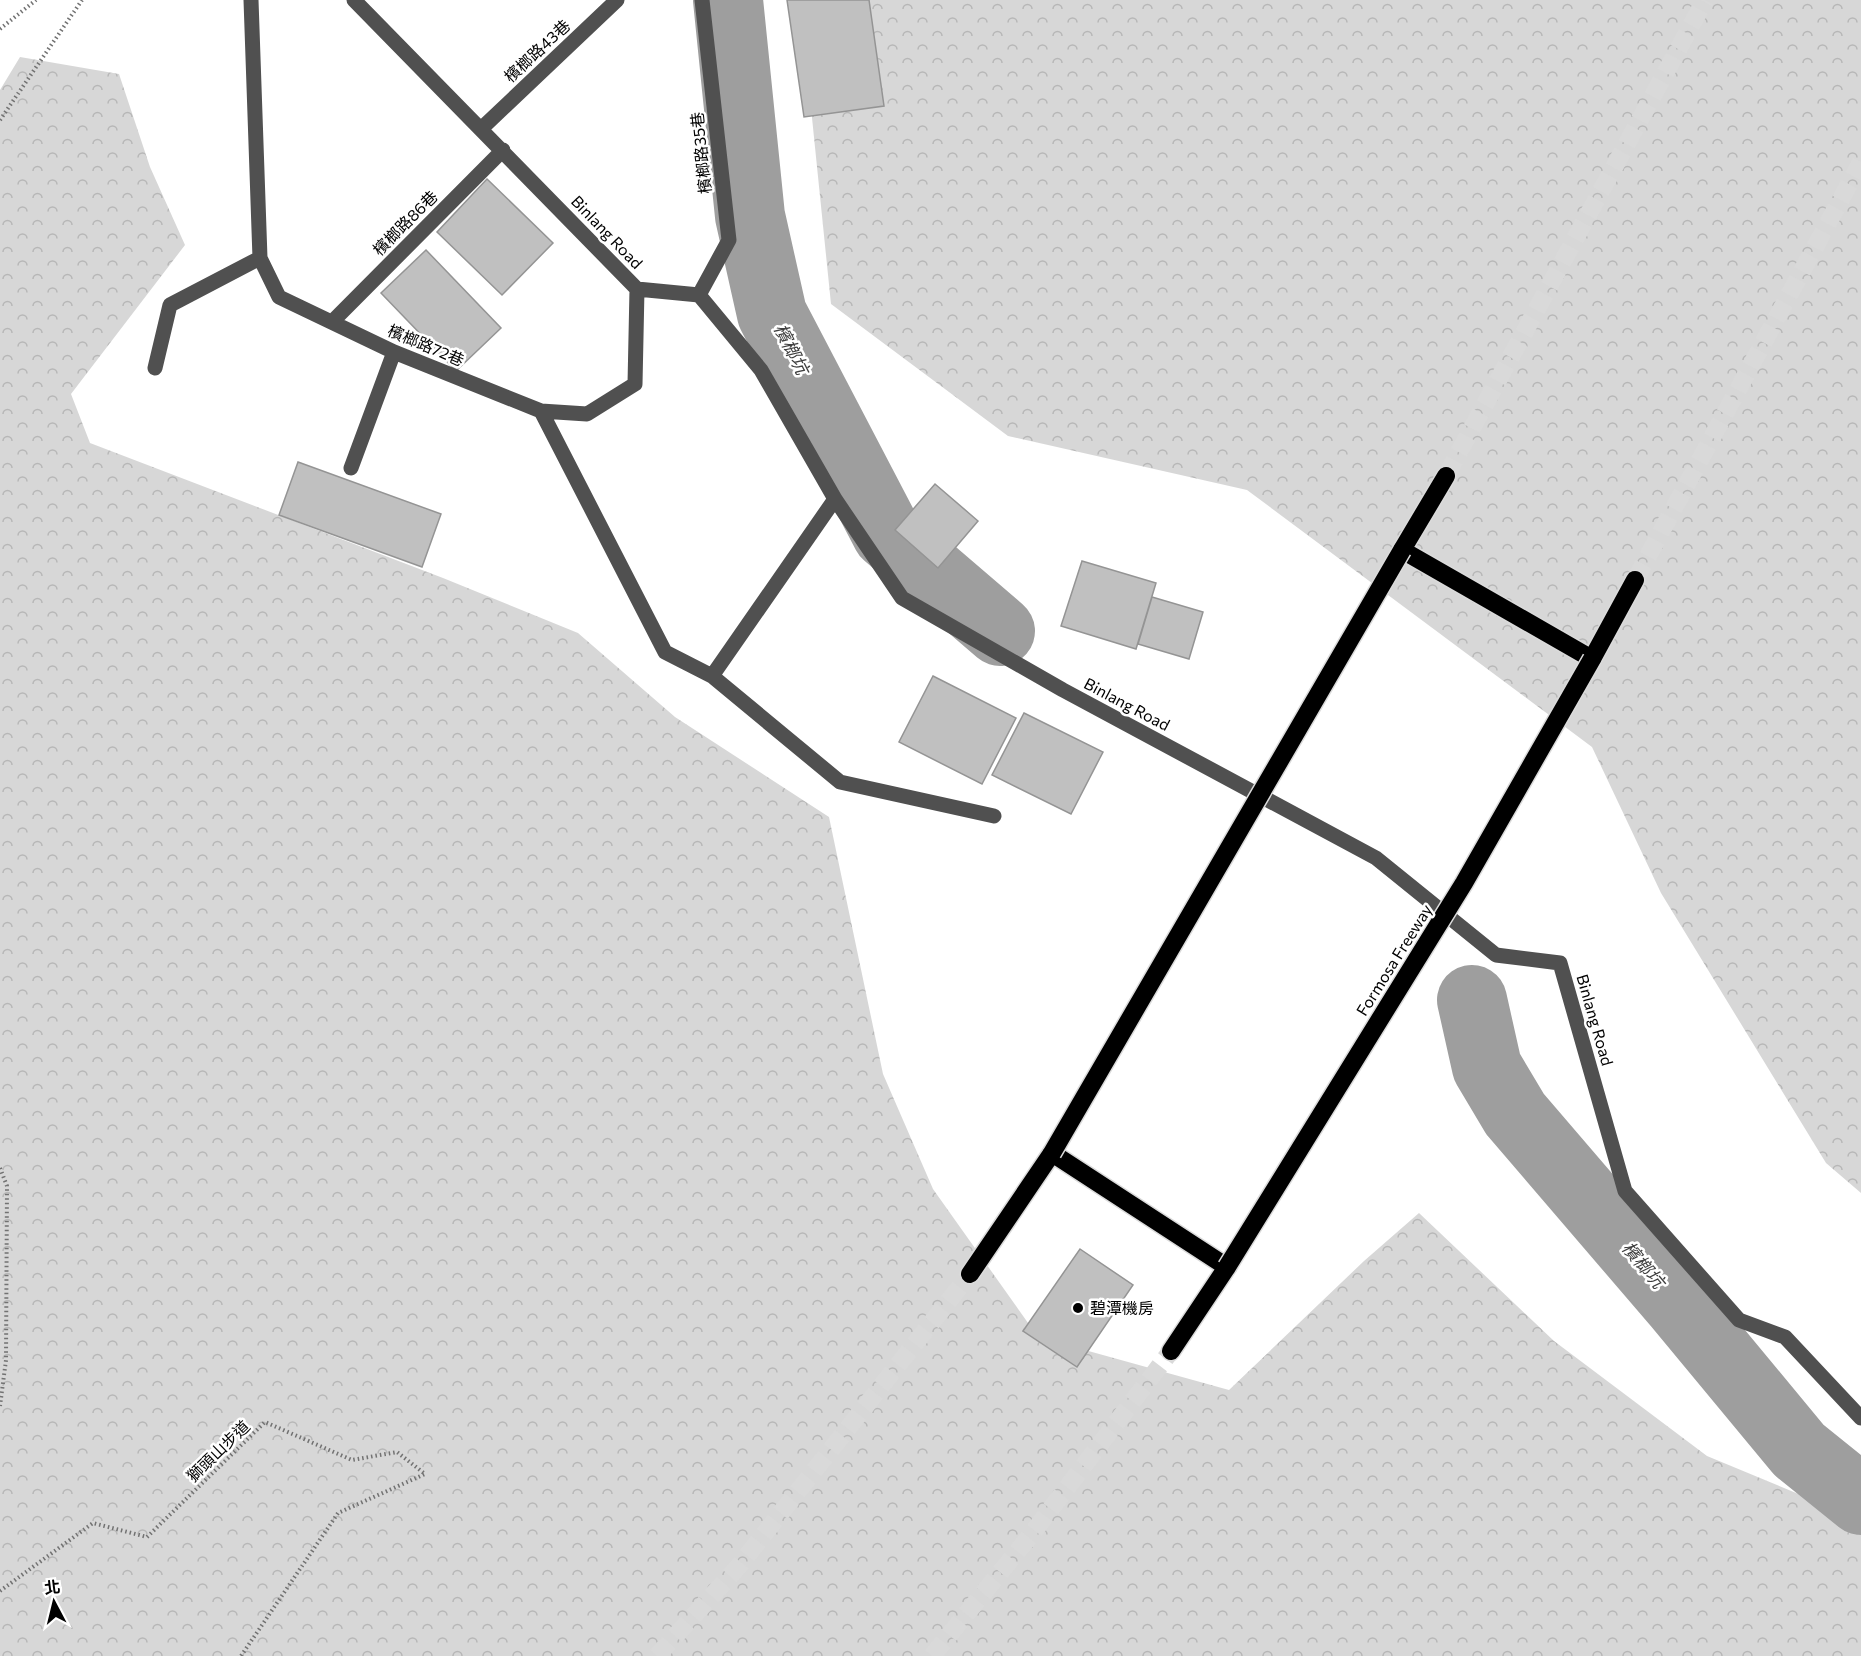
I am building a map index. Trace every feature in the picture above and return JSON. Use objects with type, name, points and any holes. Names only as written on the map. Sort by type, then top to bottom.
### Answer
[{"type":"highway","points":[[970,1274],[1052,1153],[1446,476]]},
{"type":"highway","points":[[1402,550],[1592,659]]},
{"type":"highway","name":"Formosa Freeway","points":[[1172,1351],[1227,1267],[1464,883],[1635,580]]},
{"type":"highway","points":[[1052,1153],[1227,1267]]},
{"type":"street","name":"檳榔路72巷","points":[[250,0],[260,258],[279,297],[394,352],[541,411],[587,414],[635,384],[637,290]]},
{"type":"street","name":"Binlang Road","points":[[354,0],[503,150],[637,290],[699,295],[761,370],[836,499],[902,598],[1063,690],[1376,858],[1496,955],[1560,963],[1625,1191],[1739,1320],[1785,1336],[1861,1418]]},
{"type":"street","name":"檳榔路43巷","points":[[481,129],[617,0]]},
{"type":"street","name":"檳榔路35巷","points":[[699,295],[729,240],[702,0]]},
{"type":"street","name":"檳榔路86巷","points":[[332,322],[503,150]]},
{"type":"street","points":[[155,368],[170,305],[260,258]]},
{"type":"street","points":[[351,468],[394,352]]},
{"type":"street","points":[[541,411],[665,652],[712,676],[840,782],[994,816]]},
{"type":"street","points":[[712,676],[836,499]]},
{"type":"path","points":[[0,29],[36,0]]},
{"type":"path","points":[[0,120],[81,0]]},
{"type":"path","points":[[0,1168],[8,1186],[6,1360],[0,1406]]},
{"type":"path","name":"獅頭山步道","points":[[0,1592],[93,1523],[147,1537],[265,1422],[352,1460],[397,1452],[425,1474],[339,1513],[241,1656]]},
{"type":"green space","points":[[800,0],[1861,0],[1861,1193],[1826,1163],[1661,893],[1592,747],[1247,490],[1008,436],[831,304]]},
{"type":"green space","points":[[20,57],[119,74],[150,167],[185,245],[71,394],[90,443],[443,578],[578,633],[675,717],[829,817],[883,1074],[933,1189],[1038,1337],[1229,1390],[1364,1261],[1419,1213],[1554,1341],[1707,1456],[1861,1520],[1861,1656],[0,1656],[0,90]]},
{"type":"building","points":[[787,0],[869,0],[884,106],[804,117]]},
{"type":"building","points":[[487,179],[553,243],[502,295],[437,232]]},
{"type":"building","points":[[426,250],[501,328],[456,371],[381,293]]},
{"type":"building","points":[[298,462],[441,514],[422,567],[279,515]]},
{"type":"building","points":[[935,484],[978,521],[938,568],[895,530]]},
{"type":"building","points":[[1082,561],[1156,583],[1136,649],[1061,626]]},
{"type":"building","points":[[1152,597],[1203,612],[1189,659],[1138,644]]},
{"type":"building","points":[[933,676],[1016,718],[982,784],[899,742]]},
{"type":"building","points":[[1024,713],[1103,752],[1071,814],[992,775]]},
{"type":"building","name":"碧潭機房","points":[[1080,1249],[1133,1285],[1077,1367],[1023,1331]]},
{"type":"waterway","name":"檳榔坑","points":[[728,0],[750,216],[772,314],[887,534],[1000,631]]},
{"type":"waterway","name":"檳榔坑","points":[[1472,1000],[1487,1067],[1515,1114],[1678,1304],[1799,1450],[1861,1500]]},
{"type":"tunnel","points":[[1446,476],[1705,0]]},
{"type":"tunnel","points":[[1635,580],[1861,162]]},
{"type":"tunnel","points":[[657,1656],[738,1567],[970,1274]]},
{"type":"tunnel","points":[[932,1656],[1034,1531],[1171,1351]]},
{"type":"place","name":"碧潭機房","points":[[1078,1308]]}]
